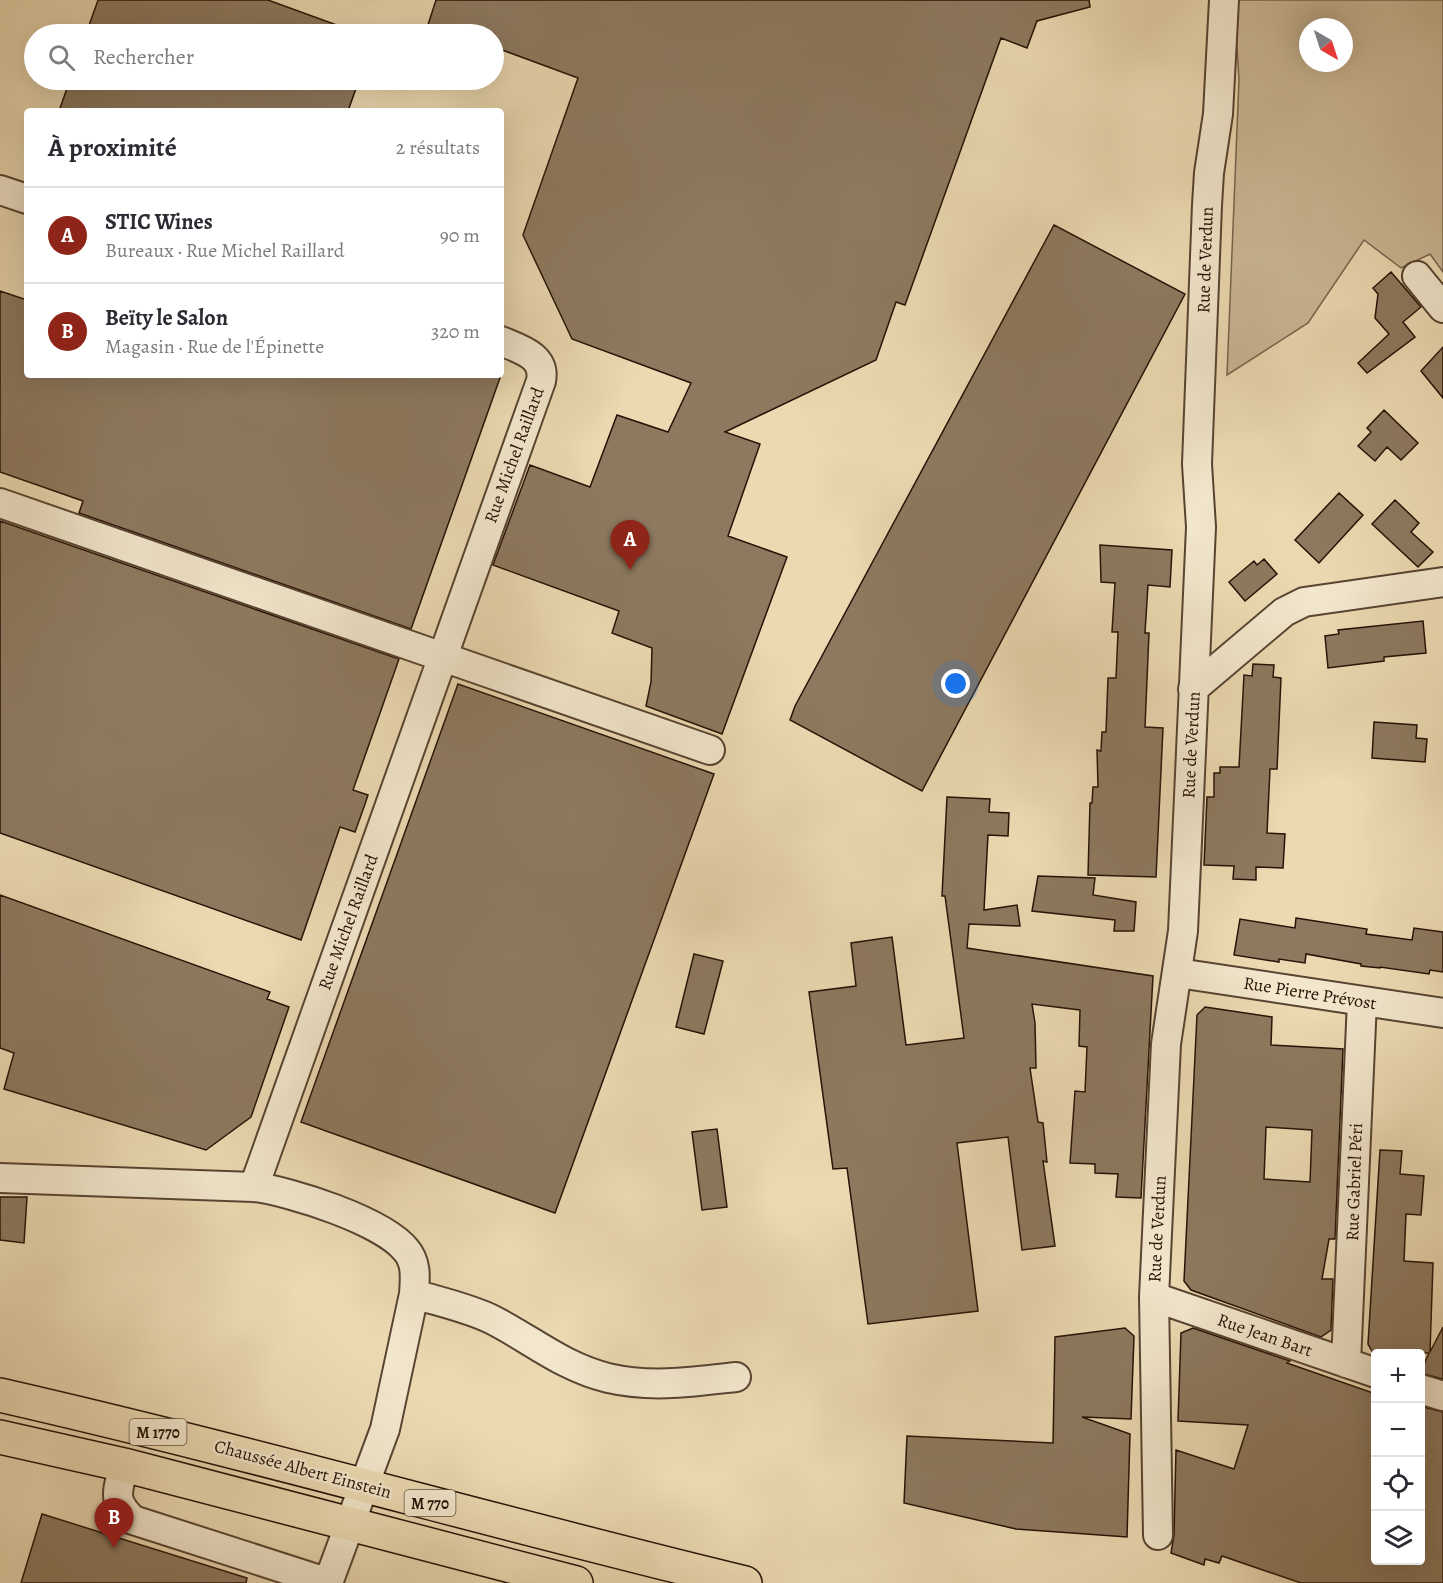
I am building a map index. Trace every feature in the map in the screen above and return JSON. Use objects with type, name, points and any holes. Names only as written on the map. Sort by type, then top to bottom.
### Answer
[{"type":"main road","name":"Chaussée Albert Einstein","points":[[0,1395],[150,1430],[495,1521],[745,1583]]},
{"type":"main road","name":"M 1770","points":[[0,1437],[124,1465],[572,1582]]},
{"type":"street","name":"Rue de Verdun","points":[[1158,1535],[1155,1298],[1166,1044],[1183,931],[1201,527],[1197,464],[1207,205],[1209,173],[1218,114],[1224,0]]},
{"type":"street","points":[[0,189],[24,198]]},
{"type":"street","points":[[1417,276],[1443,308]]},
{"type":"street","name":"Rue Michel Raillard","points":[[254,1187],[542,374],[541,366],[532,356],[524,350],[504,342]]},
{"type":"street","points":[[0,503],[710,750]]},
{"type":"street","points":[[1193,689],[1284,612],[1304,602],[1443,582]]},
{"type":"street","name":"Rue Pierre Prévost","points":[[1178,973],[1443,1013]]},
{"type":"street","name":"Rue Gabriel Péri","points":[[1346,1363],[1362,1000]]},
{"type":"street","points":[[0,1178],[254,1187],[288,1193],[358,1219],[388,1235],[406,1250],[413,1261],[416,1274],[414,1294],[385,1429],[328,1583],[133,1520],[122,1509],[117,1496],[124,1465]]},
{"type":"street","points":[[414,1294],[491,1318],[551,1356],[606,1377],[636,1383],[672,1385],[736,1377]]},
{"type":"street","name":"Rue Jean Bart","points":[[1155,1298],[1371,1371]]},
{"type":"street","points":[[1425,1391],[1443,1396]]},
{"type":"shaded area","points":[[1238,0],[1443,0],[1443,272],[1430,254],[1401,268],[1364,240],[1308,323],[1227,375],[1239,80],[1235,17]]},
{"type":"building","points":[[98,0],[268,0],[334,24],[90,24]]},
{"type":"building","points":[[436,0],[1089,0],[1090,7],[1037,21],[1027,48],[1001,38],[905,305],[896,302],[876,360],[725,432],[760,444],[728,536],[787,557],[722,734],[646,706],[651,682],[652,648],[612,633],[619,611],[493,565],[530,465],[590,487],[617,415],[668,432],[691,383],[572,339],[523,235],[578,78],[504,51],[504,24],[428,24]]},
{"type":"building","points":[[66,90],[355,90],[349,108],[60,108]]},
{"type":"building","points":[[1054,225],[1185,294],[922,791],[790,720],[795,706]]},
{"type":"building","points":[[1391,272],[1421,307],[1403,322],[1415,337],[1367,373],[1358,363],[1389,334],[1375,318],[1378,294],[1373,288]]},
{"type":"building","points":[[0,291],[24,299],[24,378],[500,378],[411,629],[79,513],[83,501],[0,472]]},
{"type":"building","points":[[1443,347],[1443,398],[1421,371]]},
{"type":"building","points":[[1384,410],[1418,443],[1401,460],[1387,447],[1375,461],[1358,446],[1371,432],[1367,428]]},
{"type":"building","points":[[1339,493],[1363,515],[1319,563],[1295,540]]},
{"type":"building","points":[[1395,500],[1419,523],[1411,532],[1433,552],[1418,567],[1372,524]]},
{"type":"building","points":[[0,521],[399,659],[353,790],[368,795],[364,807],[355,832],[340,827],[301,940],[0,833]]},
{"type":"building","points":[[1100,545],[1172,550],[1170,587],[1148,585],[1145,633],[1149,633],[1145,727],[1163,728],[1156,877],[1088,875],[1090,803],[1092,803],[1093,787],[1098,787],[1097,750],[1101,751],[1102,732],[1106,732],[1108,678],[1116,678],[1118,632],[1112,632],[1115,583],[1101,582]]},
{"type":"building","points":[[1264,559],[1277,574],[1245,601],[1229,582],[1254,561],[1257,565]]},
{"type":"building","points":[[1423,621],[1426,653],[1384,657],[1384,661],[1328,668],[1325,636],[1339,634],[1338,630]]},
{"type":"building","points":[[1253,664],[1274,665],[1273,677],[1281,678],[1277,769],[1270,769],[1267,833],[1285,834],[1283,868],[1256,867],[1256,880],[1233,879],[1234,866],[1204,865],[1207,797],[1214,797],[1214,773],[1220,773],[1220,767],[1239,767],[1244,675],[1252,676]]},
{"type":"building","points":[[458,684],[714,774],[555,1213],[301,1122]]},
{"type":"building","points":[[1374,722],[1417,725],[1416,738],[1427,739],[1425,762],[1372,758]]},
{"type":"building","points":[[947,797],[990,799],[989,812],[1009,813],[1008,836],[988,835],[984,910],[1017,905],[1020,926],[969,924],[967,948],[1153,976],[1141,1198],[1116,1197],[1118,1174],[1095,1173],[1095,1164],[1070,1163],[1075,1091],[1085,1092],[1087,1047],[1079,1046],[1080,1010],[1032,1004],[1035,1023],[1036,1068],[1030,1068],[1038,1122],[1043,1123],[1047,1162],[1043,1161],[1055,1246],[1022,1250],[1008,1137],[957,1143],[978,1311],[868,1324],[847,1168],[833,1169],[809,992],[856,986],[851,943],[892,937],[906,1045],[964,1038],[945,896],[942,896]]},
{"type":"building","points":[[1038,876],[1095,878],[1093,895],[1136,902],[1134,931],[1114,931],[1115,920],[1032,911]]},
{"type":"building","points":[[0,895],[270,992],[267,999],[289,1007],[251,1117],[206,1150],[4,1089],[14,1053],[0,1048]]},
{"type":"building","points":[[1296,918],[1367,929],[1366,934],[1412,940],[1414,928],[1443,932],[1443,972],[1430,970],[1429,974],[1361,966],[1361,964],[1306,954],[1305,963],[1279,959],[1279,962],[1234,955],[1240,919],[1295,928]]},
{"type":"building","points":[[694,954],[723,961],[704,1034],[676,1027]]},
{"type":"building","points":[[1205,1007],[1272,1017],[1271,1045],[1343,1049],[1335,1239],[1329,1239],[1322,1279],[1333,1279],[1331,1330],[1321,1337],[1191,1290],[1184,1281],[1197,1015]],"holes":[[[1266,1127],[1312,1130],[1310,1182],[1264,1179]]]},
{"type":"building","points":[[717,1129],[727,1207],[702,1210],[692,1132]]},
{"type":"building","points":[[1380,1150],[1402,1151],[1400,1174],[1424,1176],[1421,1215],[1406,1214],[1404,1261],[1433,1263],[1430,1352],[1443,1327],[1443,1379],[1425,1374],[1425,1362],[1429,1353],[1425,1353],[1425,1349],[1371,1349],[1368,1344]]},
{"type":"building","points":[[0,1197],[27,1197],[24,1243],[0,1240]]},
{"type":"building","points":[[1125,1328],[1134,1336],[1131,1419],[1082,1417],[1130,1434],[1127,1537],[1016,1529],[904,1503],[907,1436],[1053,1443],[1055,1337]]},
{"type":"building","points":[[1193,1328],[1290,1361],[1287,1363],[1371,1392],[1371,1565],[1425,1565],[1425,1407],[1443,1412],[1443,1583],[1301,1583],[1222,1556],[1219,1563],[1205,1559],[1204,1565],[1171,1553],[1174,1535],[1176,1450],[1234,1469],[1248,1425],[1178,1421],[1181,1333]]},
{"type":"building","points":[[42,1514],[247,1578],[246,1583],[21,1583]]},
{"type":"place","name":"STIC Wines","points":[[630,570]]},
{"type":"place","name":"Beïty le Salon","points":[[114,1548]]}]
